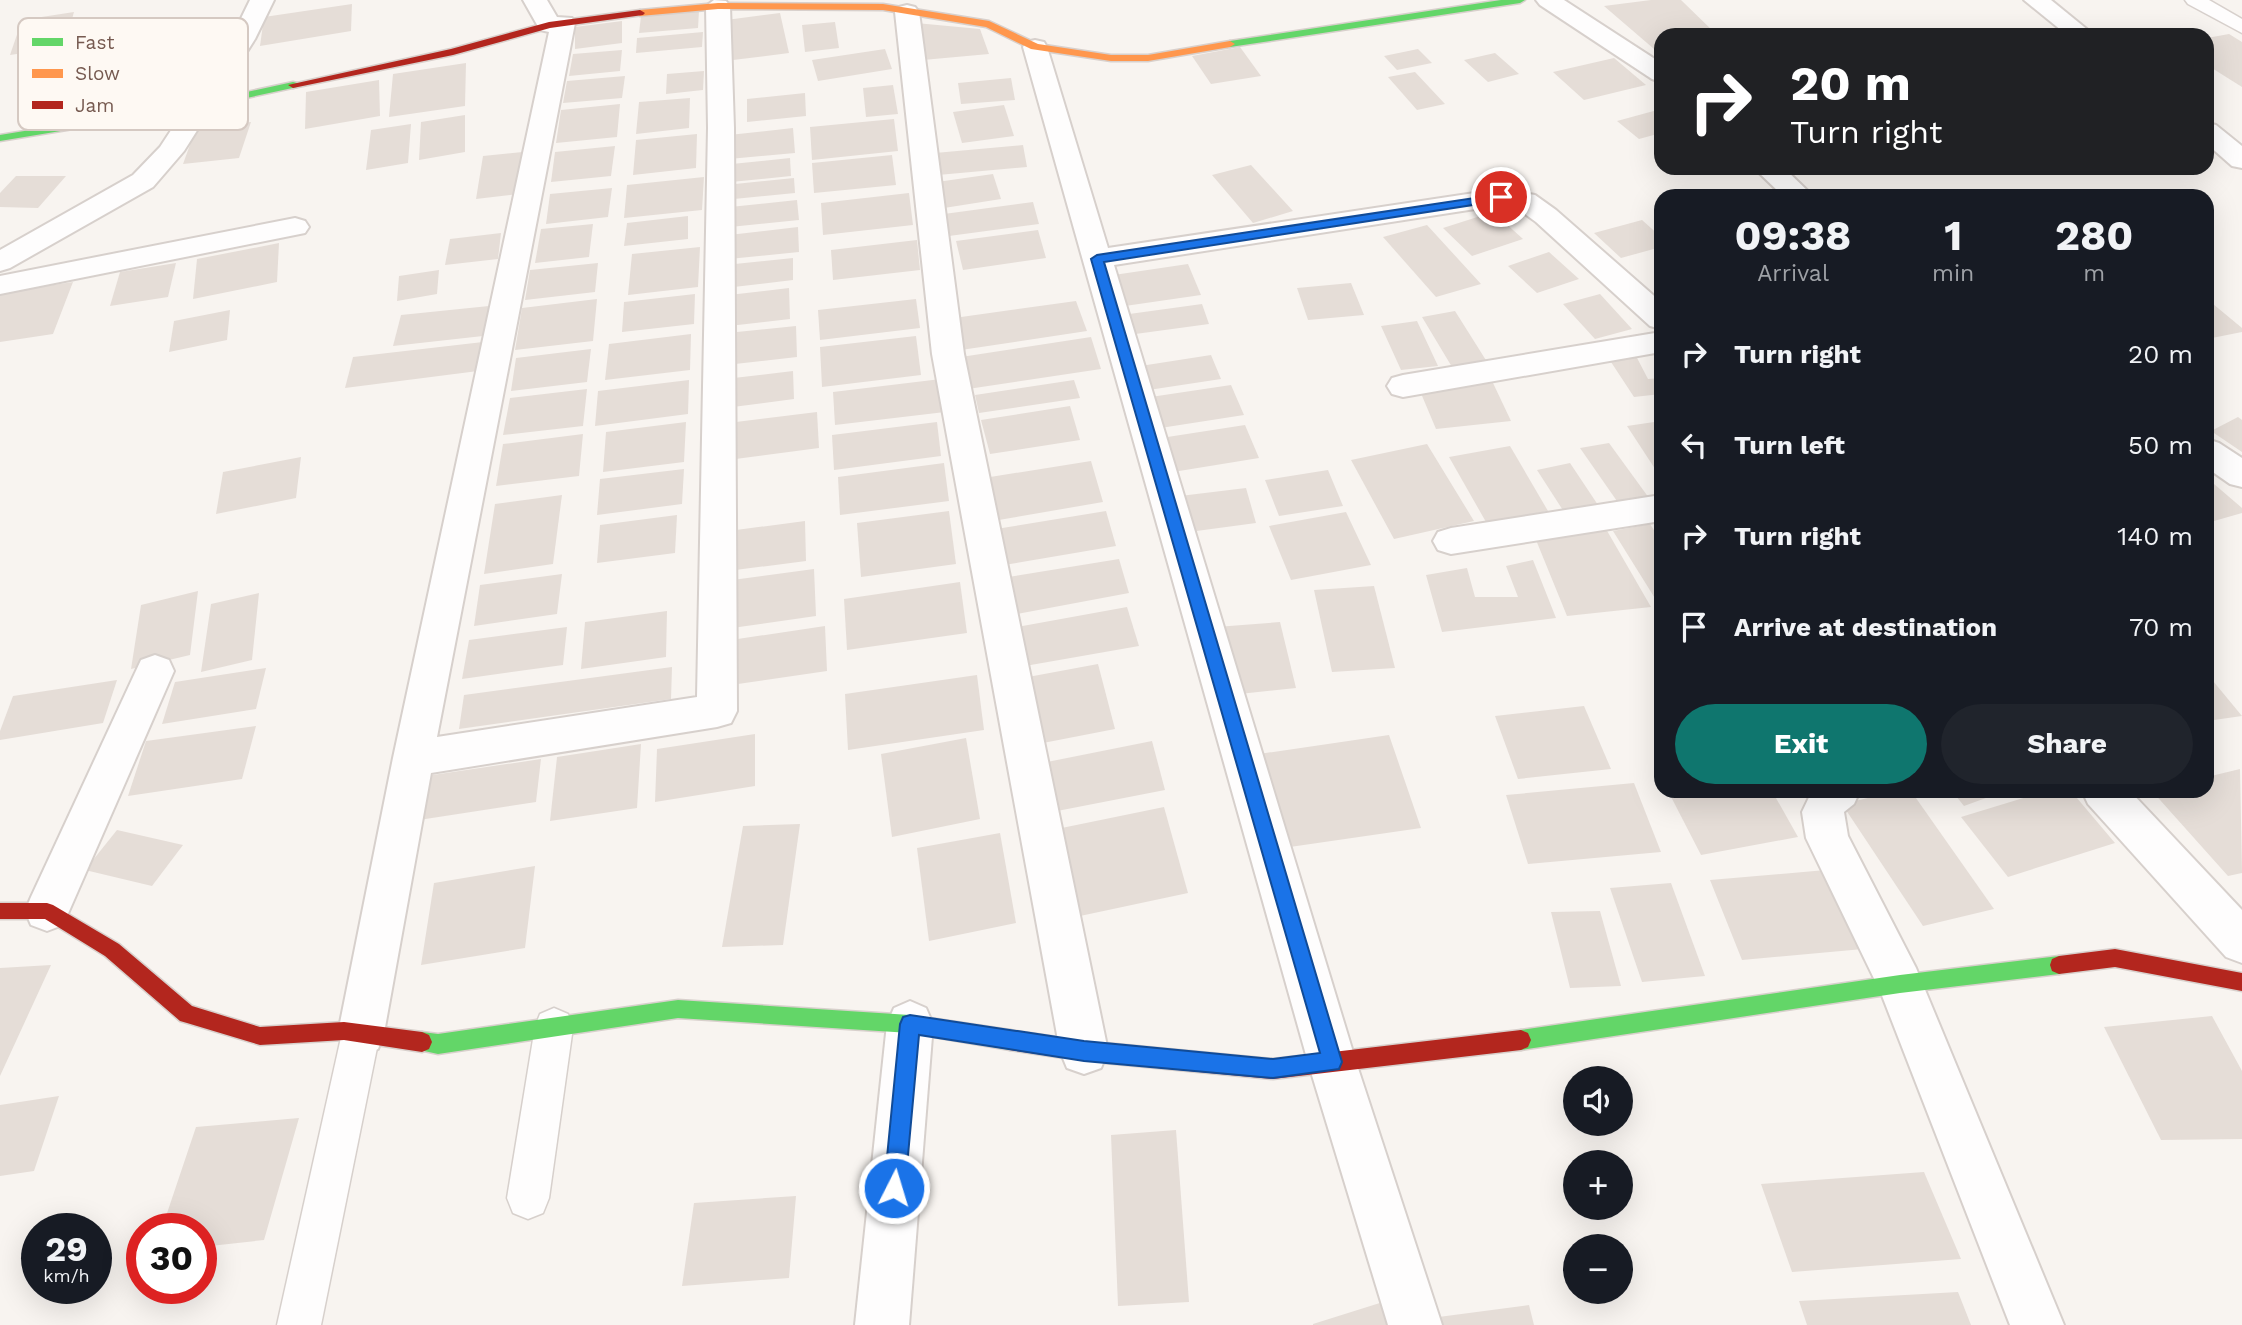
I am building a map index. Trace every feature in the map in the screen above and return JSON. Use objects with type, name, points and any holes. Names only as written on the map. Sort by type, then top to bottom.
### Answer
[{"type":"street","points":[[248,29],[262,0]]},
{"type":"street","points":[[535,0],[556,24]]},
{"type":"street","points":[[248,96],[453,52],[556,24],[718,6],[883,7],[989,24],[1035,47],[1111,58],[1148,58],[1489,2],[1520,0]]},
{"type":"street","points":[[1548,0],[1654,69]]},
{"type":"street","points":[[2036,0],[2073,28]]},
{"type":"street","points":[[412,758],[718,711],[721,128],[718,6]]},
{"type":"street","points":[[907,12],[948,355],[1084,1051]]},
{"type":"street","points":[[361,1033],[412,758],[556,24]]},
{"type":"street","points":[[1035,47],[1332,1062],[1415,1325]]},
{"type":"street","points":[[0,138],[50,130]]},
{"type":"street","points":[[0,262],[143,181],[171,151],[185,130]]},
{"type":"street","points":[[2214,137],[2242,160]]},
{"type":"street","points":[[1776,175],[1791,189]]},
{"type":"street","points":[[1097,259],[1501,197],[1525,201],[1546,216],[1654,313]]},
{"type":"street","points":[[0,285],[295,227]]},
{"type":"street","points":[[1403,386],[1654,343]]},
{"type":"street","points":[[2214,456],[2242,475]]},
{"type":"street","points":[[1451,541],[1654,509]]},
{"type":"street","points":[[47,911],[155,671]]},
{"type":"street","points":[[1830,798],[1823,812],[1827,838],[1900,984],[2037,1325]]},
{"type":"street","points":[[2109,798],[2242,942]]},
{"type":"street","points":[[0,911],[47,911],[112,950],[187,1014],[260,1036],[344,1031],[438,1044],[678,1009],[910,1024],[1084,1051],[1273,1069],[1568,1034],[1900,984],[2115,958],[2242,982]]},
{"type":"street","points":[[882,1325],[910,1024]]},
{"type":"lane","points":[[2195,0],[2242,27]]},
{"type":"lane","points":[[528,1198],[554,1027]]},
{"type":"lane","points":[[299,1325],[361,1033]]},
{"type":"building","points":[[1651,0],[1681,0],[1710,28],[1654,28],[1654,49],[1604,6]]},
{"type":"building","points":[[352,4],[351,31],[260,46],[264,17]]},
{"type":"building","points":[[699,11],[698,28],[639,33],[641,16]]},
{"type":"building","points":[[74,12],[72,18],[35,18]]},
{"type":"building","points":[[780,13],[789,53],[733,60],[726,20]]},
{"type":"building","points":[[622,21],[622,43],[575,49],[575,27]]},
{"type":"building","points":[[835,22],[839,48],[805,52],[802,25]]},
{"type":"building","points":[[916,23],[980,29],[989,54],[923,60]]},
{"type":"building","points":[[18,32],[18,54],[10,55]]},
{"type":"building","points":[[703,32],[702,47],[636,53],[637,38]]},
{"type":"building","points":[[2229,34],[2242,42],[2242,87],[2214,69],[2214,37]]},
{"type":"building","points":[[1240,47],[1261,76],[1211,84],[1192,56]]},
{"type":"building","points":[[885,49],[892,69],[818,81],[812,60]]},
{"type":"building","points":[[1418,49],[1432,63],[1397,70],[1384,56]]},
{"type":"building","points":[[622,50],[620,71],[569,76],[573,54]]},
{"type":"building","points":[[1495,53],[1519,74],[1488,82],[1464,60]]},
{"type":"building","points":[[1614,58],[1646,85],[1584,100],[1553,72]]},
{"type":"building","points":[[466,63],[465,106],[389,117],[393,74]]},
{"type":"building","points":[[704,71],[703,90],[666,94],[667,74]]},
{"type":"building","points":[[1415,72],[1445,104],[1417,110],[1388,77]]},
{"type":"building","points":[[625,76],[622,98],[563,103],[567,81]]},
{"type":"building","points":[[1011,78],[1015,100],[961,104],[958,83]]},
{"type":"building","points":[[379,80],[380,116],[305,129],[306,92]]},
{"type":"building","points":[[893,85],[898,114],[866,117],[863,88]]},
{"type":"building","points":[[805,93],[806,116],[747,122],[747,99]]},
{"type":"building","points":[[690,98],[689,128],[636,134],[639,102]]},
{"type":"building","points":[[620,104],[617,137],[556,143],[561,110]]},
{"type":"building","points":[[1004,105],[1014,136],[962,143],[953,112]]},
{"type":"building","points":[[1654,111],[1654,135],[1639,139],[1617,121]]},
{"type":"building","points":[[465,115],[465,152],[419,160],[421,122]]},
{"type":"building","points":[[894,119],[898,151],[812,160],[810,127]]},
{"type":"building","points":[[248,122],[251,122],[239,158],[183,164],[195,130],[248,130]]},
{"type":"building","points":[[411,124],[408,163],[366,170],[371,130]]},
{"type":"building","points":[[793,128],[795,153],[729,159],[729,135]]},
{"type":"building","points":[[697,134],[696,168],[633,175],[636,140]]},
{"type":"building","points":[[1023,145],[1027,167],[938,175],[935,153]]},
{"type":"building","points":[[615,146],[611,176],[551,182],[555,152]]},
{"type":"building","points":[[532,151],[527,193],[476,199],[483,156]]},
{"type":"building","points":[[892,155],[896,185],[814,193],[812,163]]},
{"type":"building","points":[[790,158],[791,176],[731,182],[732,164]]},
{"type":"building","points":[[1251,165],[1293,211],[1253,223],[1212,175]]},
{"type":"building","points":[[993,174],[1001,199],[944,208],[937,182]]},
{"type":"building","points":[[16,176],[66,176],[38,208],[0,207],[0,193]]},
{"type":"building","points":[[704,177],[702,210],[624,218],[627,185]]},
{"type":"building","points":[[794,178],[795,193],[734,199],[735,184]]},
{"type":"building","points":[[612,188],[608,217],[546,224],[550,194]]},
{"type":"building","points":[[909,193],[913,225],[823,235],[821,203]]},
{"type":"building","points":[[797,200],[799,220],[730,227],[730,207]]},
{"type":"building","points":[[1033,202],[1039,224],[949,236],[944,214]]},
{"type":"building","points":[[1493,212],[1523,239],[1472,256],[1443,228]]},
{"type":"building","points":[[688,216],[688,239],[624,246],[627,223]]},
{"type":"building","points":[[1642,220],[1654,231],[1654,249],[1621,258],[1594,233]]},
{"type":"building","points":[[593,224],[589,257],[535,263],[541,229]]},
{"type":"building","points":[[1427,225],[1481,284],[1436,297],[1383,237]]},
{"type":"building","points":[[798,227],[799,252],[729,259],[729,235]]},
{"type":"building","points":[[1038,230],[1046,258],[963,270],[956,241]]},
{"type":"building","points":[[501,233],[498,259],[445,265],[450,239]]},
{"type":"building","points":[[917,240],[920,270],[833,280],[831,250]]},
{"type":"building","points":[[279,243],[277,282],[193,299],[197,259]]},
{"type":"building","points":[[700,247],[698,287],[628,295],[632,254]]},
{"type":"building","points":[[1549,252],[1579,279],[1537,293],[1508,266]]},
{"type":"building","points":[[793,258],[793,280],[725,288],[725,265]]},
{"type":"building","points":[[176,263],[168,297],[110,306],[120,272]]},
{"type":"building","points":[[598,263],[595,292],[525,300],[530,270]]},
{"type":"building","points":[[1188,264],[1201,295],[1118,307],[1107,276]]},
{"type":"building","points":[[439,270],[437,294],[397,301],[399,276]]},
{"type":"building","points":[[73,282],[53,334],[0,342],[0,293]]},
{"type":"building","points":[[1351,283],[1364,315],[1308,320],[1297,288]]},
{"type":"building","points":[[789,288],[790,319],[729,326],[729,295]]},
{"type":"building","points":[[695,294],[694,324],[622,332],[624,302]]},
{"type":"building","points":[[1600,294],[1632,329],[1595,339],[1563,304]]},
{"type":"building","points":[[597,299],[593,341],[515,350],[522,308]]},
{"type":"building","points":[[916,299],[920,328],[820,340],[818,310]]},
{"type":"building","points":[[1076,301],[1087,331],[961,350],[954,318]]},
{"type":"building","points":[[1202,304],[1209,324],[1128,335],[1122,315]]},
{"type":"building","points":[[2214,305],[2242,328],[2242,332],[2214,338]]},
{"type":"building","points":[[489,306],[483,336],[393,346],[401,315]]},
{"type":"building","points":[[230,310],[227,340],[169,352],[174,321]]},
{"type":"building","points":[[1455,311],[1489,365],[1455,372],[1422,317]]},
{"type":"building","points":[[1417,321],[1438,366],[1401,370],[1381,326]]},
{"type":"building","points":[[796,326],[797,357],[726,365],[727,333]]},
{"type":"building","points":[[691,334],[690,370],[605,380],[609,344]]},
{"type":"building","points":[[916,336],[921,375],[822,387],[820,347]]},
{"type":"building","points":[[1091,337],[1101,369],[968,389],[961,357]]},
{"type":"building","points":[[483,342],[478,371],[345,388],[353,357]]},
{"type":"building","points":[[591,349],[587,382],[511,391],[516,358]]},
{"type":"building","points":[[1211,355],[1221,379],[1142,391],[1134,367]]},
{"type":"building","points":[[1636,356],[1648,379],[1654,379],[1654,395],[1634,397],[1611,362]]},
{"type":"building","points":[[793,371],[794,399],[725,408],[725,379]]},
{"type":"building","points":[[941,379],[945,412],[835,425],[833,392]]},
{"type":"building","points":[[689,380],[688,414],[595,426],[598,391]]},
{"type":"building","points":[[1074,380],[1080,398],[979,413],[975,395]]},
{"type":"building","points":[[1493,383],[1511,421],[1436,429],[1420,391]]},
{"type":"building","points":[[1231,385],[1244,415],[1154,429],[1144,398]]},
{"type":"building","points":[[587,389],[583,426],[503,435],[510,398]]},
{"type":"building","points":[[1070,406],[1080,440],[990,454],[981,420]]},
{"type":"building","points":[[817,412],[819,448],[728,460],[728,423]]},
{"type":"building","points":[[2238,417],[2242,420],[2242,452],[2214,433],[2214,429]]},
{"type":"building","points":[[686,422],[684,462],[603,472],[606,432]]},
{"type":"building","points":[[937,422],[941,456],[834,470],[832,435]]},
{"type":"building","points":[[1654,422],[1654,467],[1627,426]]},
{"type":"building","points":[[1245,425],[1259,458],[1173,472],[1161,438]]},
{"type":"building","points":[[583,434],[579,476],[496,486],[503,444]]},
{"type":"building","points":[[1609,443],[1649,498],[1619,504],[1580,448]]},
{"type":"building","points":[[1427,444],[1474,521],[1394,539],[1351,460]]},
{"type":"building","points":[[1510,446],[1548,511],[1486,522],[1449,457]]},
{"type":"building","points":[[301,457],[296,498],[216,514],[223,472]]},
{"type":"building","points":[[1091,461],[1103,502],[993,521],[984,478]]},
{"type":"building","points":[[944,463],[949,501],[840,515],[838,477]]},
{"type":"building","points":[[1570,463],[1600,508],[1566,515],[1537,470]]},
{"type":"building","points":[[684,469],[682,504],[597,515],[600,479]]},
{"type":"building","points":[[1328,470],[1343,506],[1279,516],[1265,480]]},
{"type":"building","points":[[2214,484],[2242,508],[2242,513],[2214,521]]},
{"type":"building","points":[[1246,488],[1256,523],[1189,532],[1180,496]]},
{"type":"building","points":[[562,495],[553,564],[484,574],[495,504]]},
{"type":"building","points":[[949,511],[956,564],[861,577],[857,523]]},
{"type":"building","points":[[1106,511],[1116,546],[1004,565],[996,529]]},
{"type":"building","points":[[1346,512],[1371,565],[1291,580],[1269,526]]},
{"type":"building","points":[[677,515],[675,553],[597,563],[600,525]]},
{"type":"building","points":[[805,521],[806,561],[720,572],[721,532]]},
{"type":"building","points":[[1650,524],[1654,530],[1654,597],[1613,531]]},
{"type":"building","points":[[1606,529],[1651,607],[1567,616],[1536,540]]},
{"type":"building","points":[[1119,559],[1129,593],[1017,614],[1008,577]]},
{"type":"building","points":[[1533,560],[1556,618],[1442,632],[1426,575],[1467,568],[1475,597],[1518,597],[1506,566]]},
{"type":"building","points":[[814,569],[816,616],[725,629],[725,581]]},
{"type":"building","points":[[562,574],[557,614],[474,626],[480,585]]},
{"type":"building","points":[[960,582],[967,633],[847,650],[844,599]]},
{"type":"building","points":[[1374,586],[1395,668],[1332,672],[1314,590]]},
{"type":"building","points":[[198,591],[190,655],[131,669],[141,605]]},
{"type":"building","points":[[259,593],[252,660],[201,672],[211,604]]},
{"type":"building","points":[[1127,607],[1139,646],[1025,666],[1017,627]]},
{"type":"building","points":[[667,611],[666,657],[581,669],[585,622]]},
{"type":"building","points":[[1280,622],[1296,688],[1230,695],[1216,627]]},
{"type":"building","points":[[825,626],[827,671],[731,685],[731,640]]},
{"type":"building","points":[[567,627],[563,665],[462,679],[469,640]]},
{"type":"building","points":[[1098,664],[1115,729],[1043,743],[1028,677]]},
{"type":"building","points":[[672,667],[671,699],[459,729],[464,695]]},
{"type":"building","points":[[266,668],[256,709],[162,724],[175,682]]},
{"type":"building","points":[[977,675],[984,730],[848,750],[845,694]]},
{"type":"building","points":[[117,680],[103,723],[0,740],[0,731],[13,696]]},
{"type":"building","points":[[2214,682],[2242,716],[2214,720]]},
{"type":"building","points":[[1584,706],[1611,769],[1518,779],[1495,716]]},
{"type":"building","points":[[256,726],[242,779],[128,796],[146,741]]},
{"type":"building","points":[[755,734],[755,786],[655,802],[657,749]]},
{"type":"building","points":[[1389,735],[1421,828],[1283,848],[1259,754]]},
{"type":"building","points":[[966,738],[980,819],[892,837],[881,754]]},
{"type":"building","points":[[1152,741],[1165,790],[1052,812],[1042,763]]},
{"type":"building","points":[[641,744],[637,808],[550,821],[557,757]]},
{"type":"building","points":[[541,759],[536,802],[419,820],[426,776]]},
{"type":"building","points":[[2240,769],[2242,873],[2228,876],[2158,798],[2214,798],[2214,775]]},
{"type":"building","points":[[1634,783],[1661,852],[1528,864],[1506,795]]},
{"type":"building","points":[[1672,798],[1776,798],[1798,837],[1701,855]]},
{"type":"building","points":[[1868,798],[1916,798],[1994,909],[1923,926],[1842,804]]},
{"type":"building","points":[[1958,798],[1986,798],[1964,806]]},
{"type":"building","points":[[2023,798],[2077,798],[2115,843],[2008,877],[1961,817]]},
{"type":"building","points":[[1164,807],[1188,893],[1066,919],[1047,831]]},
{"type":"building","points":[[800,824],[783,945],[722,947],[743,826]]},
{"type":"building","points":[[117,830],[183,845],[152,886],[85,870]]},
{"type":"building","points":[[1000,833],[1016,923],[929,941],[917,848]]},
{"type":"building","points":[[535,866],[525,948],[421,965],[434,883]]},
{"type":"building","points":[[1826,870],[1863,949],[1742,960],[1710,880]]},
{"type":"building","points":[[1671,883],[1705,976],[1642,982],[1610,888]]},
{"type":"building","points":[[1600,911],[1621,986],[1570,988],[1551,912]]},
{"type":"building","points":[[51,965],[0,1076],[0,968]]},
{"type":"building","points":[[2212,1016],[2242,1071],[2242,1139],[2161,1140],[2104,1027]]},
{"type":"building","points":[[59,1096],[34,1171],[0,1176],[0,1105]]},
{"type":"building","points":[[299,1118],[264,1240],[217,1245],[217,1213],[167,1213],[196,1127]]},
{"type":"building","points":[[1176,1130],[1189,1302],[1118,1306],[1111,1135]]},
{"type":"building","points":[[1924,1172],[1961,1259],[1792,1272],[1761,1184]]},
{"type":"building","points":[[796,1196],[789,1278],[682,1286],[694,1203]]},
{"type":"building","points":[[1958,1292],[1971,1325],[1807,1325],[1799,1301]]},
{"type":"building","points":[[1383,1302],[1391,1325],[1313,1325],[1313,1324]]},
{"type":"building","points":[[1529,1305],[1534,1325],[1433,1325],[1431,1318]]},
{"type":"traffic: fast","points":[[1230,44],[1520,0]]},
{"type":"traffic: fast","points":[[248,95],[293,85]]},
{"type":"traffic: fast","points":[[0,138],[48,130]]},
{"type":"traffic: fast","points":[[1521,1040],[1900,984],[2059,965]]},
{"type":"traffic: fast","points":[[422,1042],[438,1044],[678,1009],[910,1024],[1010,1040]]},
{"type":"traffic: slow","points":[[640,13],[718,6],[883,7],[989,24],[1035,47],[1111,58],[1148,58],[1230,44]]},
{"type":"traffic: jam","points":[[293,85],[453,52],[549,25],[640,13]]},
{"type":"traffic: jam","points":[[0,911],[47,911],[112,950],[187,1014],[260,1036],[344,1031],[422,1042]]},
{"type":"traffic: jam","points":[[2059,965],[2115,958],[2242,982]]},
{"type":"traffic: jam","points":[[1010,1040],[1084,1051],[1273,1069],[1521,1040]]},
{"type":"route","points":[[894,1188],[910,1024],[1084,1051],[1273,1069],[1332,1062],[1097,259],[1501,197]]}]
